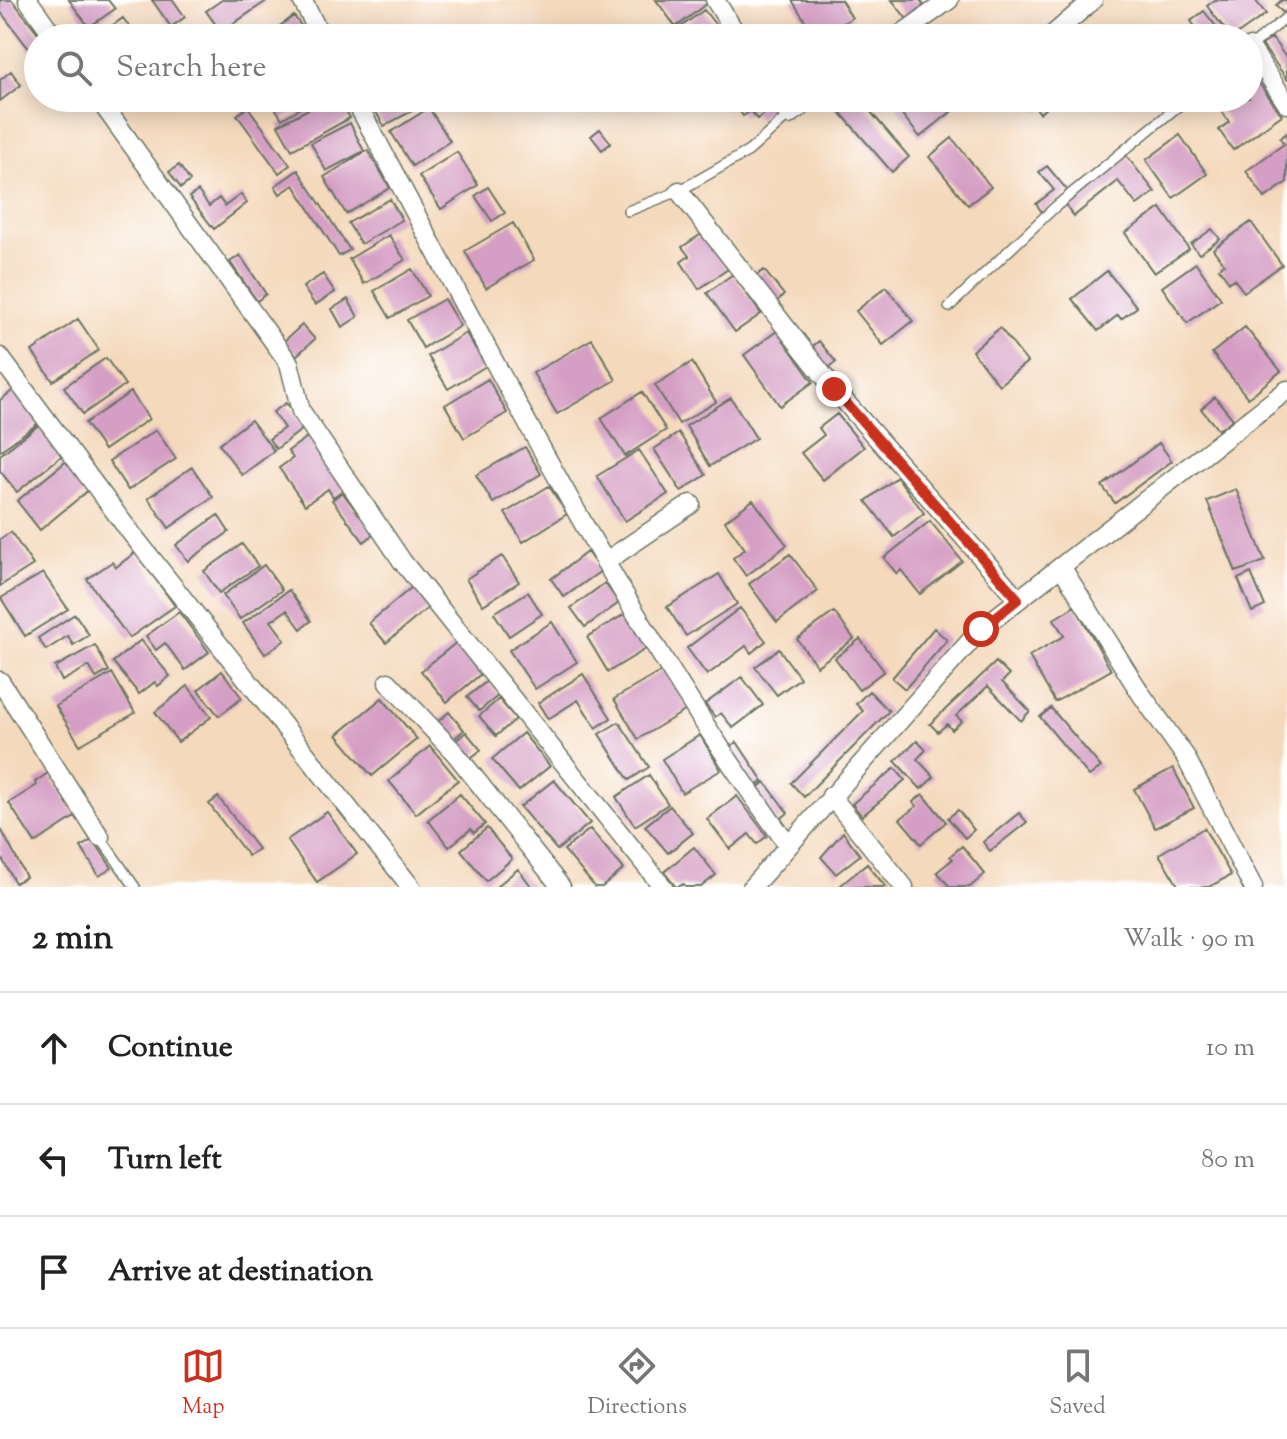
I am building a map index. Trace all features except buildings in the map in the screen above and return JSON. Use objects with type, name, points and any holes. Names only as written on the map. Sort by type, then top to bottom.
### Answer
[{"type":"street","points":[[28,0],[45,24]]},
{"type":"street","points":[[302,0],[315,24]]},
{"type":"street","points":[[715,0],[730,24]]},
{"type":"street","points":[[916,24],[949,0]]},
{"type":"street","points":[[1065,24],[1093,0]]},
{"type":"street","points":[[1263,67],[1287,104]]},
{"type":"street","points":[[108,112],[289,363],[301,411],[402,561],[663,887]]},
{"type":"street","points":[[362,112],[605,562],[738,776],[788,845]]},
{"type":"street","points":[[787,112],[789,115],[793,112]]},
{"type":"street","points":[[679,191],[834,389],[1018,599]]},
{"type":"street","points":[[0,357],[134,537],[411,887]]},
{"type":"street","points":[[752,887],[981,629],[1287,390]]},
{"type":"street","points":[[605,562],[691,504]]},
{"type":"street","points":[[1062,568],[1141,694],[1185,756],[1253,887]]},
{"type":"street","points":[[0,681],[100,837]]},
{"type":"street","points":[[388,682],[455,753],[561,887]]},
{"type":"street","points":[[831,796],[904,887]]},
{"type":"lane","points":[[1263,36],[1287,17]]},
{"type":"lane","points":[[949,307],[1055,207],[1171,112]]},
{"type":"lane","points":[[628,211],[679,191],[749,151],[789,115]]},
{"type":"lane","points":[[100,837],[135,887]]},
{"type":"route","points":[[834,389],[1018,599],[981,629]]}]
